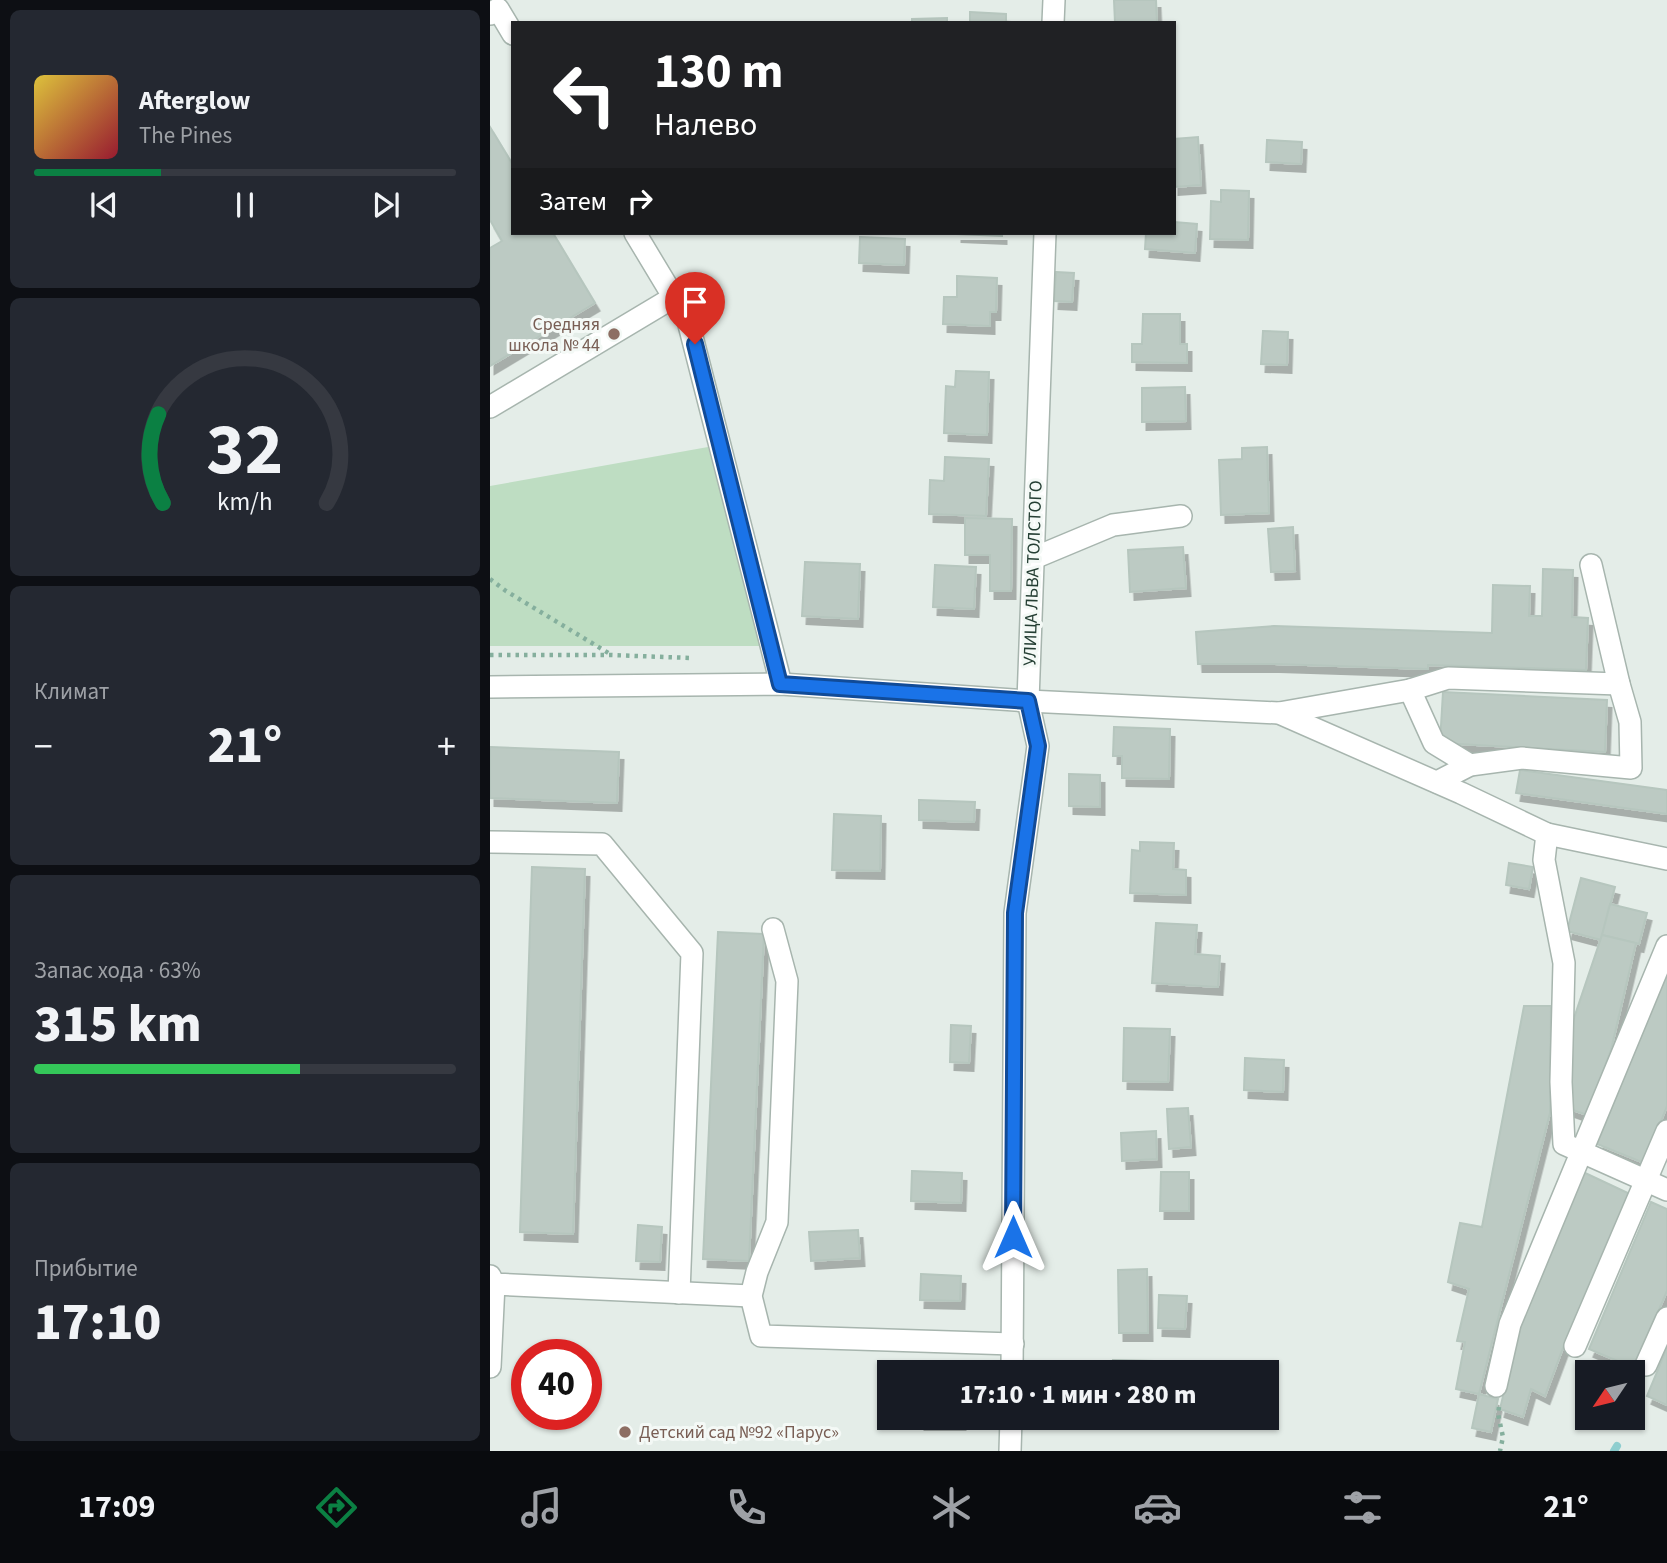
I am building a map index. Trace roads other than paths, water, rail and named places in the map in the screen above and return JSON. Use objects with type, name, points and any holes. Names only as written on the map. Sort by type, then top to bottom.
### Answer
[{"type":"street","points":[[1053,21],[1054,0]]},
{"type":"street","points":[[490,13],[498,9],[511,31]]},
{"type":"street","points":[[636,235],[688,321],[780,684]]},
{"type":"street","name":"УЛИЦА ЛЬВА ТОЛСТОГО","points":[[1012,1360],[1015,913],[1038,746],[1028,701],[1045,235]]},
{"type":"street","points":[[490,407],[674,297]]},
{"type":"street","points":[[1034,558],[1113,525],[1181,516]]},
{"type":"street","points":[[1437,782],[1469,765],[1522,758],[1631,768],[1630,722],[1591,565]]},
{"type":"street","points":[[490,687],[780,684],[1028,701],[1279,713],[1410,690],[1448,678],[1619,684]]},
{"type":"street","points":[[1410,690],[1434,743],[1469,765]]},
{"type":"street","points":[[1279,713],[1437,782],[1547,834],[1667,859]]},
{"type":"street","points":[[1547,834],[1544,860],[1564,963],[1561,1082],[1564,1144],[1667,1189]]},
{"type":"street","points":[[490,842],[602,844],[692,953],[679,1293]]},
{"type":"street","points":[[774,929],[787,981],[777,1222],[757,1272],[751,1296],[761,1336],[1013,1344]]},
{"type":"street","points":[[1496,1386],[1510,1324],[1667,946]]},
{"type":"street","points":[[1575,1346],[1667,1130]]},
{"type":"street","points":[[490,1367],[492,1280],[751,1296]]},
{"type":"street","points":[[1646,1365],[1667,1318]]},
{"type":"street","points":[[1010,1451],[1011,1430]]},
{"type":"waterway","points":[[1614,1451],[1617,1446]]},
{"type":"place","name":"Средняя школа № 44","points":[[614,334]]},
{"type":"place","name":"Детский сад №92 «Парус»","points":[[625,1432]]}]
